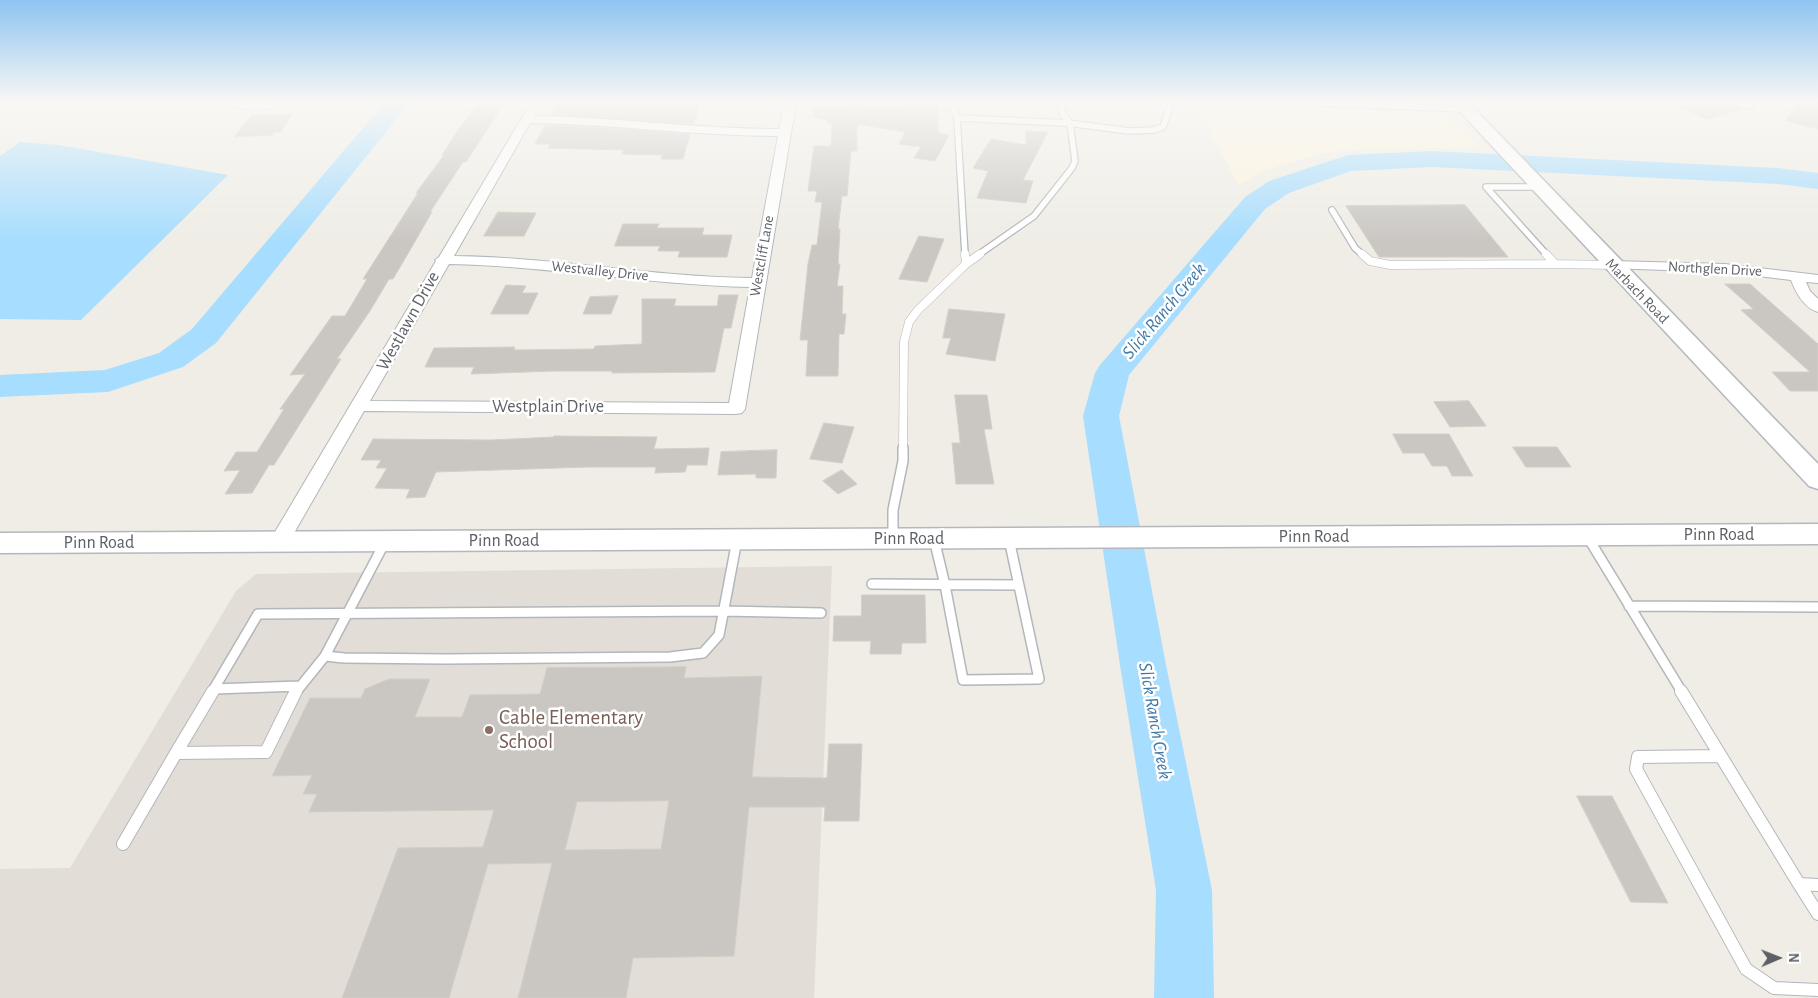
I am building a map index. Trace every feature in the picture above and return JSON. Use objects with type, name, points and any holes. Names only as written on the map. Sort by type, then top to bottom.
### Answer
[{"type":"street","name":"Westlawn Drive","points":[[280,542],[509,148]]},
{"type":"street","name":"Westcliff Lane","points":[[736,409],[781,148]]},
{"type":"street","name":"Marbach Road","points":[[1502,148],[1818,480]]},
{"type":"street","name":"Westvalley Drive","points":[[442,260],[504,261],[705,282],[757,283]]},
{"type":"street","name":"Northglen Drive","points":[[1612,265],[1725,268],[1818,279]]},
{"type":"street","points":[[1796,275],[1803,293],[1818,307]]},
{"type":"street","name":"Westplain Drive","points":[[360,406],[736,409]]},
{"type":"street","name":"Pinn Road","points":[[0,544],[1818,534]]},
{"type":"lane","points":[[959,148],[966,264]]},
{"type":"lane","points":[[893,539],[893,510],[903,461],[904,342],[909,322],[918,310],[966,264],[1034,216],[1072,168],[1075,161],[1073,148]]},
{"type":"lane","points":[[1532,180],[1486,187],[1554,264]]},
{"type":"lane","points":[[1332,210],[1355,248],[1370,261],[1390,265],[1612,265]]},
{"type":"lane","points":[[1587,536],[1818,914]]},
{"type":"lane","points":[[934,539],[945,585],[963,680],[1039,679],[1009,539]]},
{"type":"lane","points":[[325,656],[344,658],[446,659],[670,657],[703,653],[718,635],[737,540]]},
{"type":"lane","points":[[176,753],[266,752],[299,686],[325,656],[385,542]]},
{"type":"lane","points":[[872,584],[1018,585]]},
{"type":"lane","points":[[1629,606],[1818,607]]},
{"type":"lane","points":[[123,844],[258,614],[724,611],[820,613]]},
{"type":"lane","points":[[214,689],[299,686]]},
{"type":"lane","points":[[1721,756],[1638,757],[1636,769],[1746,969],[1774,988],[1818,990]]},
{"type":"lane","points":[[1799,884],[1818,885]]},
{"type":"shaded area","points":[[1219,148],[1454,148],[1348,150],[1317,154],[1261,172],[1239,185]]},
{"type":"shaded area","name":"Cable Elementary School","points":[[832,566],[814,998],[0,998],[0,869],[70,868],[236,591],[256,574]]},
{"type":"water","points":[[12,148],[73,148],[228,175],[81,320],[0,319],[0,156]]},
{"type":"building","points":[[447,148],[475,148],[466,162],[463,162],[430,212],[432,212],[393,279],[389,279],[370,311],[337,359],[341,359],[274,465],[269,465],[252,493],[225,494],[240,470],[224,471],[236,452],[257,452],[284,409],[280,409],[305,374],[290,375],[332,316],[345,316],[367,279],[363,279],[418,193],[416,193],[444,155],[442,155]]},
{"type":"building","points":[[548,148],[686,148],[683,159],[661,159],[662,155],[622,154],[624,150]]},
{"type":"building","points":[[814,148],[857,148],[857,151],[851,151],[847,196],[842,196],[838,229],[840,229],[838,264],[840,264],[837,286],[843,286],[842,314],[846,314],[844,334],[839,334],[838,376],[806,376],[808,340],[800,340],[808,264],[812,245],[817,245],[822,202],[815,202],[817,191],[808,191]]},
{"type":"building","points":[[921,148],[942,148],[935,161],[914,158]]},
{"type":"building","points":[[986,148],[1040,148],[1023,180],[1033,181],[1026,203],[977,198],[988,171],[973,168]]},
{"type":"building","points":[[1465,205],[1508,257],[1379,257],[1346,206]]},
{"type":"building","points":[[498,212],[536,213],[524,236],[484,236]]},
{"type":"building","points":[[623,224],[659,224],[657,228],[704,228],[702,235],[732,235],[727,257],[678,257],[680,251],[658,251],[660,246],[615,246]]},
{"type":"building","points":[[919,236],[944,239],[927,282],[899,279]]},
{"type":"building","points":[[1725,284],[1750,284],[1818,344],[1818,391],[1790,391],[1772,372],[1810,372],[1741,310],[1753,309]]},
{"type":"building","points":[[506,285],[526,286],[522,293],[538,293],[528,314],[491,314]]},
{"type":"building","points":[[719,295],[738,295],[731,328],[724,328],[715,372],[612,373],[612,371],[555,371],[471,374],[474,367],[425,367],[434,348],[515,347],[514,350],[594,349],[595,346],[642,344],[642,299],[676,299],[674,306],[717,306]]},
{"type":"building","points":[[618,296],[611,314],[583,314],[590,297]]},
{"type":"building","points":[[949,309],[1005,314],[995,361],[946,354],[951,338],[943,338]]},
{"type":"building","points":[[955,395],[987,395],[992,429],[984,429],[994,484],[956,484],[952,443],[960,443]]},
{"type":"building","points":[[1469,401],[1486,426],[1450,427],[1434,402]]},
{"type":"building","points":[[824,423],[854,427],[842,463],[810,459]]},
{"type":"building","points":[[1393,434],[1449,434],[1473,476],[1452,476],[1447,466],[1432,466],[1424,453],[1403,453]]},
{"type":"building","points":[[554,436],[657,437],[654,449],[709,448],[707,465],[687,465],[685,472],[655,473],[656,467],[589,467],[436,472],[425,497],[406,498],[410,489],[375,488],[387,468],[376,468],[381,460],[361,460],[373,439],[491,440]]},
{"type":"building","points":[[1513,447],[1557,447],[1571,467],[1526,467]]},
{"type":"building","points":[[777,450],[776,478],[756,478],[756,474],[718,475],[721,452]]},
{"type":"building","points":[[842,470],[857,484],[838,494],[823,481]]},
{"type":"building","points":[[862,595],[925,595],[926,643],[902,643],[901,654],[870,654],[871,641],[833,641],[834,616],[861,616]]},
{"type":"building","points":[[686,667],[684,678],[762,676],[752,777],[827,778],[829,744],[862,744],[859,821],[824,821],[825,807],[749,807],[734,956],[633,958],[626,998],[518,998],[552,863],[488,864],[449,998],[342,998],[398,848],[483,847],[494,810],[309,812],[317,794],[303,794],[312,775],[272,776],[310,698],[361,698],[365,689],[389,679],[430,679],[415,717],[462,717],[470,695],[540,694],[547,668]],"holes":[[[669,801],[661,849],[565,850],[577,802]]]},
{"type":"building","points":[[1577,796],[1612,796],[1668,903],[1631,902]]},
{"type":"waterway","points":[[0,386],[108,381],[171,360],[204,336],[360,148]]},
{"type":"waterway","name":"Slick Ranch Creek","points":[[1184,998],[1184,890],[1143,665],[1101,416],[1112,373],[1255,203],[1279,187],[1348,163],[1432,159],[1778,176],[1818,181]]},
{"type":"place","name":"Cable Elementary School","points":[[489,730]]}]
